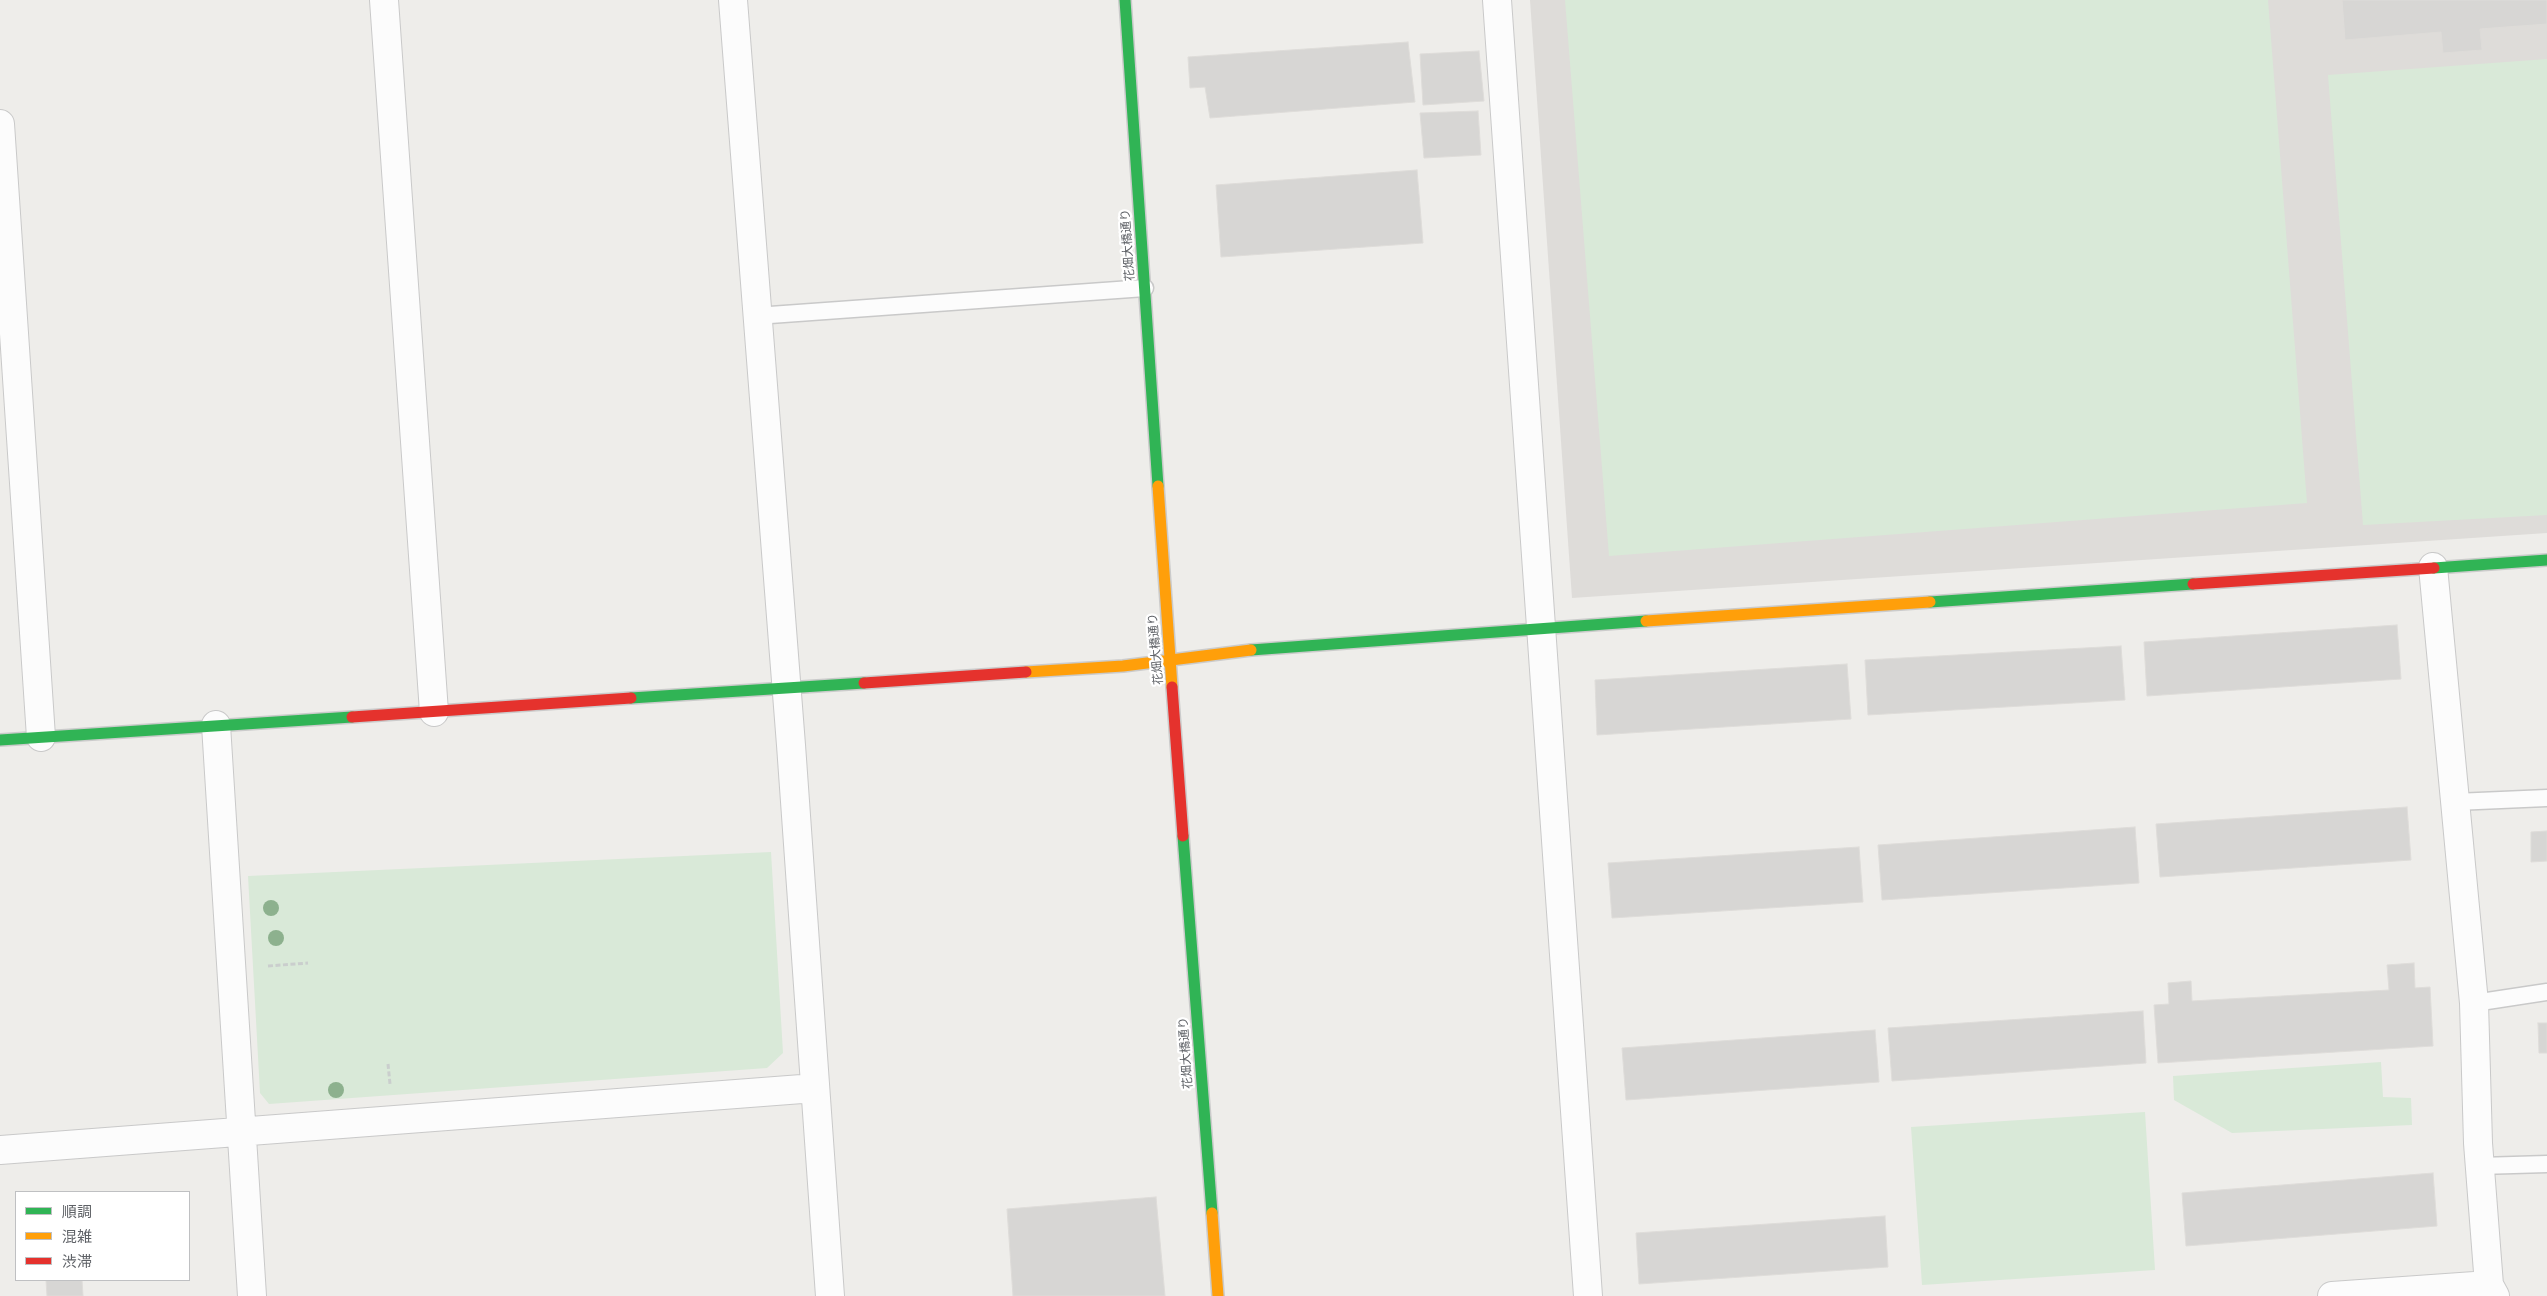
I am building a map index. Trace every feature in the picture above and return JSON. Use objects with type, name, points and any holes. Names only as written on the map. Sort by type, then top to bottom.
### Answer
[{"type":"street","points":[[384,0],[434,712]]},
{"type":"street","points":[[733,0],[786,687],[830,1296]]},
{"type":"street","name":"花畑大橋通り","points":[[1125,0],[1170,660],[1218,1296]]},
{"type":"street","points":[[1497,0],[1588,1296]]},
{"type":"street","points":[[0,124],[41,737]]},
{"type":"street","points":[[0,740],[216,724],[434,712],[1123,666],[1228,652],[1540,628],[2433,566],[2547,560]]},
{"type":"street","points":[[2332,1296],[2492,1290],[2480,1166],[2474,1003],[2433,566]]},
{"type":"street","points":[[216,724],[252,1296]]},
{"type":"street","points":[[0,1150],[815,1088]]},
{"type":"lane","points":[[756,316],[1145,288]]},
{"type":"lane","points":[[2455,802],[2547,798]]},
{"type":"lane","points":[[2474,1003],[2547,992]]},
{"type":"lane","points":[[2480,1166],[2547,1164]]},
{"type":"shaded area","points":[[1530,0],[2547,0],[2547,533],[1572,598]]},
{"type":"green space","points":[[1565,0],[2268,0],[2307,503],[1609,556]]},
{"type":"green space","points":[[2547,59],[2547,515],[2363,525],[2328,75]]},
{"type":"green space","points":[[771,852],[783,1053],[767,1068],[269,1104],[260,1093],[248,876]]},
{"type":"green space","points":[[2381,1062],[2383,1097],[2411,1098],[2412,1125],[2232,1133],[2174,1100],[2173,1076]]},
{"type":"green space","points":[[2145,1112],[2155,1270],[1922,1285],[1911,1127]]},
{"type":"building","points":[[2342,0],[2547,0],[2547,24],[2480,29],[2482,50],[2443,53],[2441,32],[2345,40]]},
{"type":"building","points":[[1408,42],[1415,102],[1210,118],[1205,87],[1190,88],[1188,57]]},
{"type":"building","points":[[1479,51],[1484,101],[1423,105],[1420,54]]},
{"type":"building","points":[[1478,111],[1481,155],[1424,158],[1420,113]]},
{"type":"building","points":[[1417,170],[1423,243],[1221,257],[1216,185]]},
{"type":"building","points":[[2397,625],[2401,679],[2147,696],[2144,642]]},
{"type":"building","points":[[2121,646],[2125,700],[1868,715],[1865,660]]},
{"type":"building","points":[[1847,664],[1851,719],[1597,735],[1595,680]]},
{"type":"building","points":[[2407,807],[2411,860],[2160,877],[2156,824]]},
{"type":"building","points":[[2135,827],[2139,883],[1882,900],[1878,845]]},
{"type":"building","points":[[2547,831],[2547,861],[2531,862],[2531,832]]},
{"type":"building","points":[[1859,847],[1863,902],[1612,918],[1608,863]]},
{"type":"building","points":[[2414,963],[2415,988],[2430,987],[2433,1046],[2158,1063],[2154,1005],[2169,1004],[2168,983],[2191,981],[2192,1001],[2389,990],[2387,965]]},
{"type":"building","points":[[2143,1011],[2146,1063],[1892,1081],[1888,1028]]},
{"type":"building","points":[[2538,1023],[2547,1023],[2547,1053],[2539,1053]]},
{"type":"building","points":[[1875,1030],[1879,1082],[1626,1100],[1622,1048]]},
{"type":"building","points":[[2433,1173],[2437,1226],[2186,1246],[2182,1193]]},
{"type":"building","points":[[1156,1197],[1165,1296],[1013,1296],[1007,1209]]},
{"type":"building","points":[[1885,1216],[1888,1267],[1639,1284],[1636,1233]]},
{"type":"building","points":[[46,1281],[82,1281],[83,1296],[47,1296]]},
{"type":"traffic: fast","points":[[1125,0],[1158,486]]},
{"type":"traffic: fast","points":[[2434,568],[2547,560]]},
{"type":"traffic: fast","points":[[1930,602],[2193,584]]},
{"type":"traffic: fast","points":[[1251,650],[1646,621]]},
{"type":"traffic: fast","points":[[631,698],[864,683]]},
{"type":"traffic: fast","points":[[0,740],[352,717]]},
{"type":"traffic: fast","points":[[1183,836],[1212,1213]]},
{"type":"traffic: slow","points":[[1158,486],[1172,687]]},
{"type":"traffic: slow","points":[[1646,621],[1930,602]]},
{"type":"traffic: slow","points":[[1026,672],[1123,666],[1251,650]]},
{"type":"traffic: slow","points":[[1212,1213],[1218,1296]]},
{"type":"traffic: jam","points":[[2193,584],[2434,568]]},
{"type":"traffic: jam","points":[[864,683],[1026,672]]},
{"type":"traffic: jam","points":[[1172,687],[1183,836]]},
{"type":"traffic: jam","points":[[352,717],[631,698]]}]
